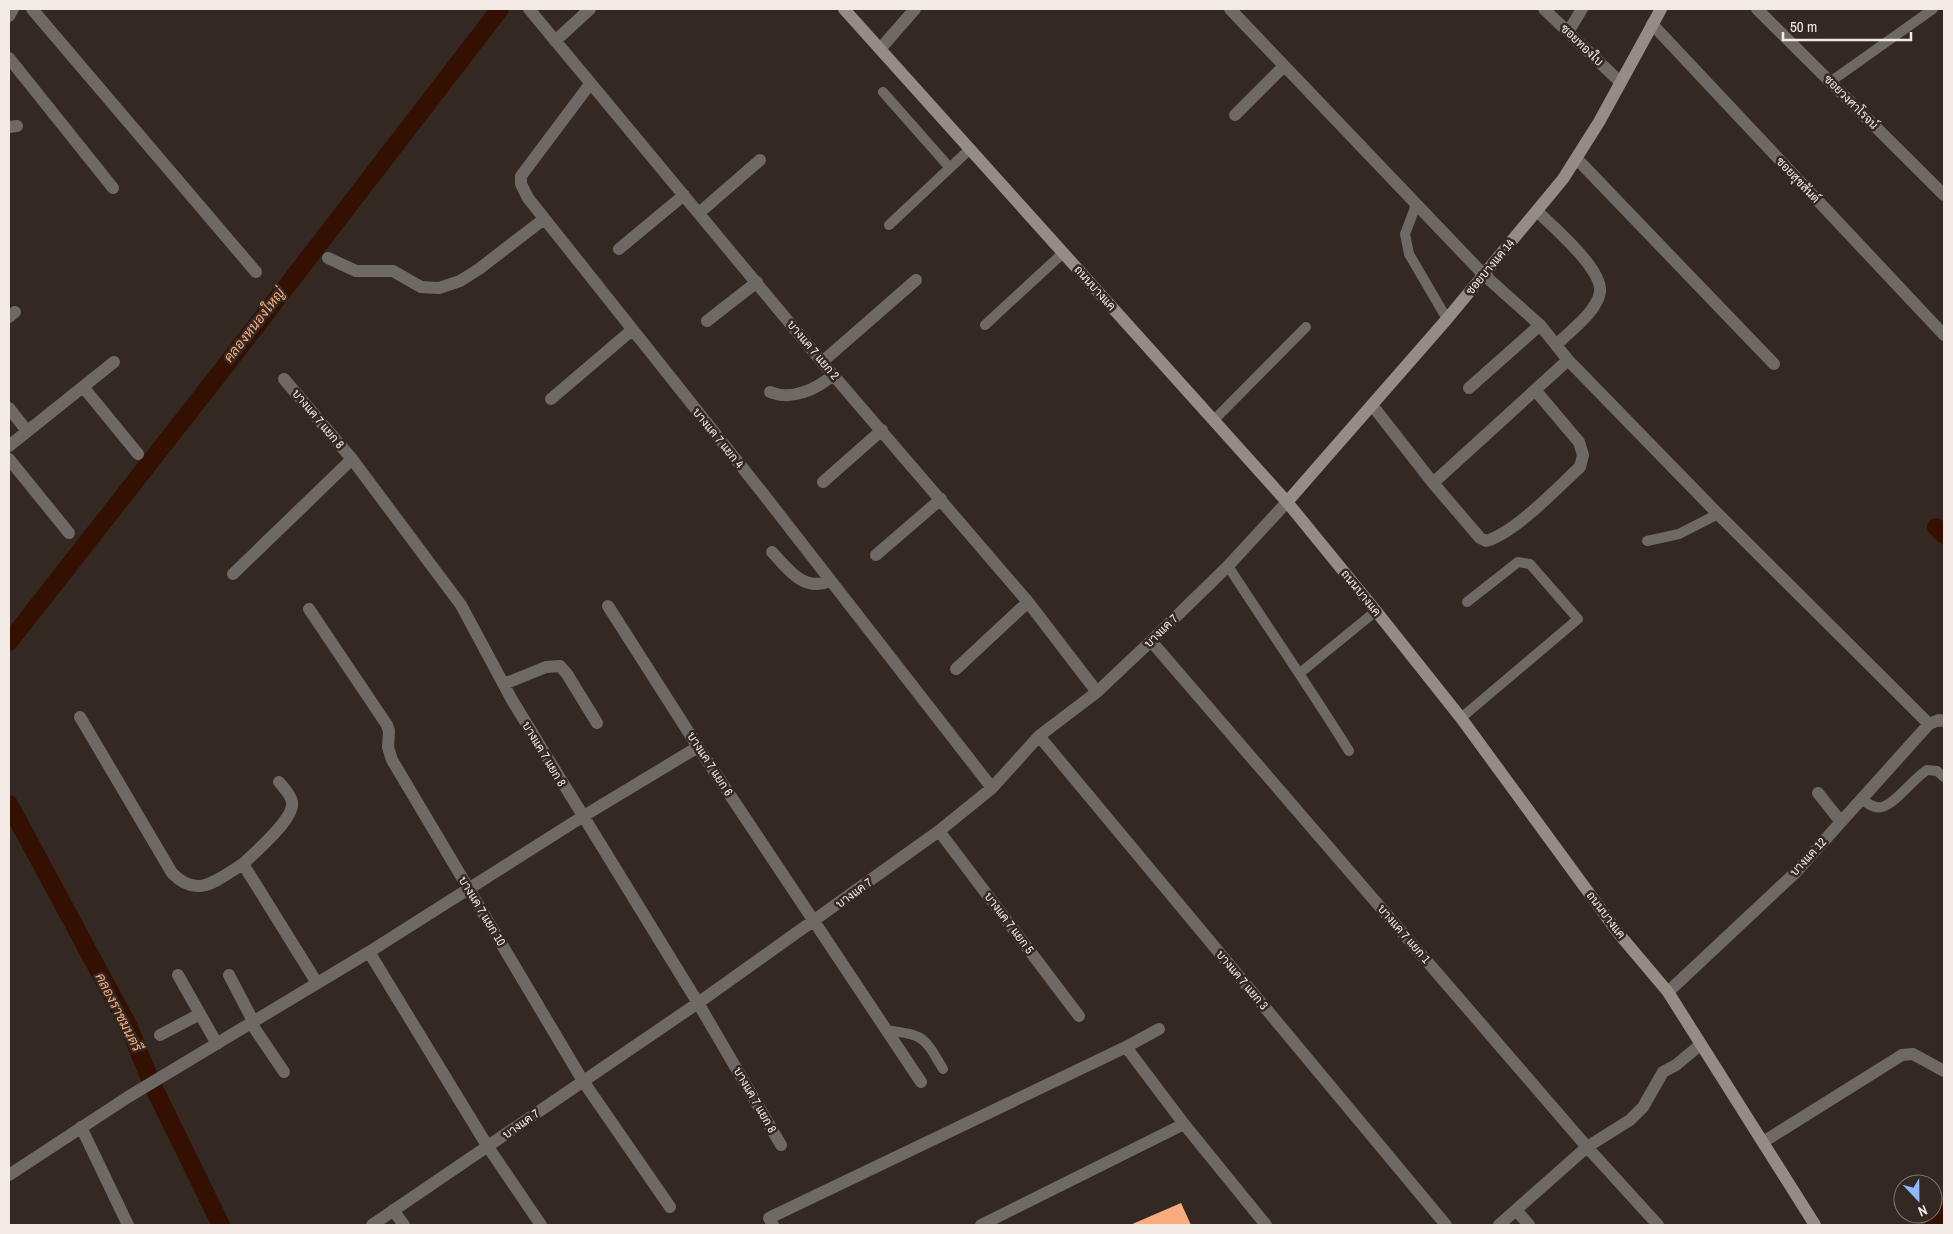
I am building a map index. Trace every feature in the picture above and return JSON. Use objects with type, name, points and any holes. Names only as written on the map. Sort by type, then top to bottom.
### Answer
[{"type":"main road","name":"ถนนบางแค","points":[[844,9],[1287,502],[1376,611],[1461,718],[1619,934],[1668,992],[1815,1225]]},
{"type":"main road","name":"ซอยบางแค 14","points":[[1287,502],[1447,320],[1483,274],[1537,211],[1577,159],[1661,9]]},
{"type":"street","points":[[9,16],[13,9]]},
{"type":"street","points":[[32,9],[256,272]]},
{"type":"street","name":"บางแค 7 แยก 2","points":[[529,9],[822,362],[1028,602],[1097,692]]},
{"type":"street","points":[[555,41],[590,9]]},
{"type":"street","points":[[881,48],[915,9]]},
{"type":"street","points":[[1230,9],[1483,274],[1540,325],[1568,360],[1718,514],[1929,724],[1939,720],[1944,721]]},
{"type":"street","name":"ซอยทองใบ","points":[[1544,9],[1620,82]]},
{"type":"street","points":[[1568,32],[1582,9]]},
{"type":"street","name":"ซอยวงศาโรจน์","points":[[1757,9],[1944,195]]},
{"type":"street","name":"ซอยสุขสันต์","points":[[1652,24],[1944,335]]},
{"type":"street","points":[[9,58],[113,188]]},
{"type":"street","points":[[1236,115],[1284,66]]},
{"type":"street","name":"บางแค 7 แยก 4","points":[[590,84],[521,176],[524,193],[992,788]]},
{"type":"street","points":[[1577,159],[1774,364]]},
{"type":"street","points":[[699,212],[760,160]]},
{"type":"street","points":[[619,249],[684,195]]},
{"type":"street","points":[[1537,211],[1584,257],[1597,278],[1600,292],[1591,312],[1556,345]]},
{"type":"street","points":[[328,258],[356,271],[393,271],[420,287],[440,288],[460,280],[479,269],[544,219]]},
{"type":"street","points":[[822,362],[916,280]]},
{"type":"street","points":[[707,321],[757,282]]},
{"type":"street","points":[[1469,388],[1540,325]]},
{"type":"street","points":[[551,399],[632,330]]},
{"type":"street","points":[[1433,483],[1568,360]]},
{"type":"street","points":[[9,446],[84,388],[114,362]]},
{"type":"street","points":[[770,392],[778,395],[802,392],[815,388],[834,375]]},
{"type":"street","name":"บางแค 7 แยก 8","points":[[284,379],[352,459],[460,604],[504,684],[582,817],[698,1003],[782,1145]]},
{"type":"street","points":[[84,388],[138,454]]},
{"type":"street","points":[[1372,404],[1433,483],[1480,538],[1486,541],[1496,538],[1522,519],[1580,468],[1583,455],[1579,442],[1535,390]]},
{"type":"street","points":[[9,408],[27,431]]},
{"type":"street","points":[[823,482],[882,430]]},
{"type":"street","points":[[9,459],[69,534]]},
{"type":"street","points":[[233,574],[352,459]]},
{"type":"street","points":[[876,555],[941,499]]},
{"type":"street","name":"บางแค 7","points":[[372,1225],[698,1003],[939,831],[992,788],[1038,736],[1097,692],[1151,641],[1228,566],[1287,502]]},
{"type":"street","points":[[772,552],[795,576],[804,582],[820,585],[831,581]]},
{"type":"street","points":[[956,669],[1028,602]]},
{"type":"street","name":"บางแค 7 แยก 6","points":[[608,606],[698,747],[921,1082]]},
{"type":"street","name":"บางแค 7 แยก 10","points":[[309,609],[380,712],[389,731],[388,747],[392,760],[583,1081],[670,1207]]},
{"type":"street","name":"บางแค 7 แยก 1","points":[[1151,641],[1587,1147],[1658,1225]]},
{"type":"street","points":[[504,684],[546,667],[560,666],[567,674],[597,723]]},
{"type":"street","points":[[80,717],[172,873],[181,883],[200,887],[209,885],[243,864],[283,824],[290,814],[293,804],[291,798],[279,782]]},
{"type":"street","name":"บางแค 12","points":[[1668,992],[1796,872],[1929,724]]},
{"type":"street","name":"บางแค 7 แยก 3","points":[[1038,736],[1446,1225]]},
{"type":"street","points":[[10,1172],[128,1097],[369,952],[468,888],[698,747]]},
{"type":"street","points":[[1818,792],[1841,822]]},
{"type":"street","name":"บางแค 7 แยก 5","points":[[939,831],[1079,1016]]},
{"type":"street","points":[[243,864],[317,983]]},
{"type":"street","points":[[369,952],[488,1147],[541,1225]]},
{"type":"street","points":[[178,975],[217,1044]]},
{"type":"street","points":[[229,976],[252,1022],[284,1072]]},
{"type":"street","points":[[160,1034],[200,1014]]},
{"type":"street","points":[[773,1225],[769,1218],[1159,1029]]},
{"type":"street","points":[[1499,1225],[1587,1147],[1630,1120],[1643,1107],[1663,1072],[1676,1065],[1700,1045]]},
{"type":"street","points":[[1126,1046],[1184,1124],[1266,1225]]},
{"type":"street","points":[[1763,1142],[1902,1054],[1913,1054],[1944,1071]]},
{"type":"street","points":[[981,1225],[1184,1124]]},
{"type":"street","points":[[81,1128],[128,1225]]},
{"type":"street","points":[[393,1210],[404,1225]]},
{"type":"street","points":[[1516,1210],[1529,1225]]},
{"type":"lane","points":[[1830,82],[1933,9]]},
{"type":"lane","points":[[883,92],[950,168]]},
{"type":"lane","points":[[889,225],[970,149]]},
{"type":"lane","points":[[1416,205],[1404,234],[1408,254],[1447,320]]},
{"type":"lane","points":[[985,325],[1063,253]]},
{"type":"lane","points":[[1214,420],[1306,327]]},
{"type":"lane","points":[[1647,541],[1679,534],[1718,514]]},
{"type":"lane","points":[[1461,718],[1578,619],[1530,564],[1518,562],[1467,602]]},
{"type":"lane","points":[[1228,566],[1282,649],[1300,673],[1349,751]]},
{"type":"lane","points":[[1300,673],[1376,611]]},
{"type":"lane","points":[[1861,799],[1873,807],[1882,807],[1891,802],[1919,775],[1927,770],[1937,772],[1944,777]]},
{"type":"lane","points":[[886,1030],[920,1036],[928,1043],[943,1069]]},
{"type":"building","points":[[1181,1203],[1191,1225],[1130,1225]]},
{"type":"waterway","name":"คลองหนองใหญ่","points":[[9,642],[223,369],[500,9]]},
{"type":"waterway","points":[[1936,527],[1944,535]]},
{"type":"waterway","name":"คลองราชมนตรี","points":[[9,804],[129,1027],[152,1084],[221,1225]]},
{"type":"waterway","points":[[1934,1225],[1944,1213]]}]
